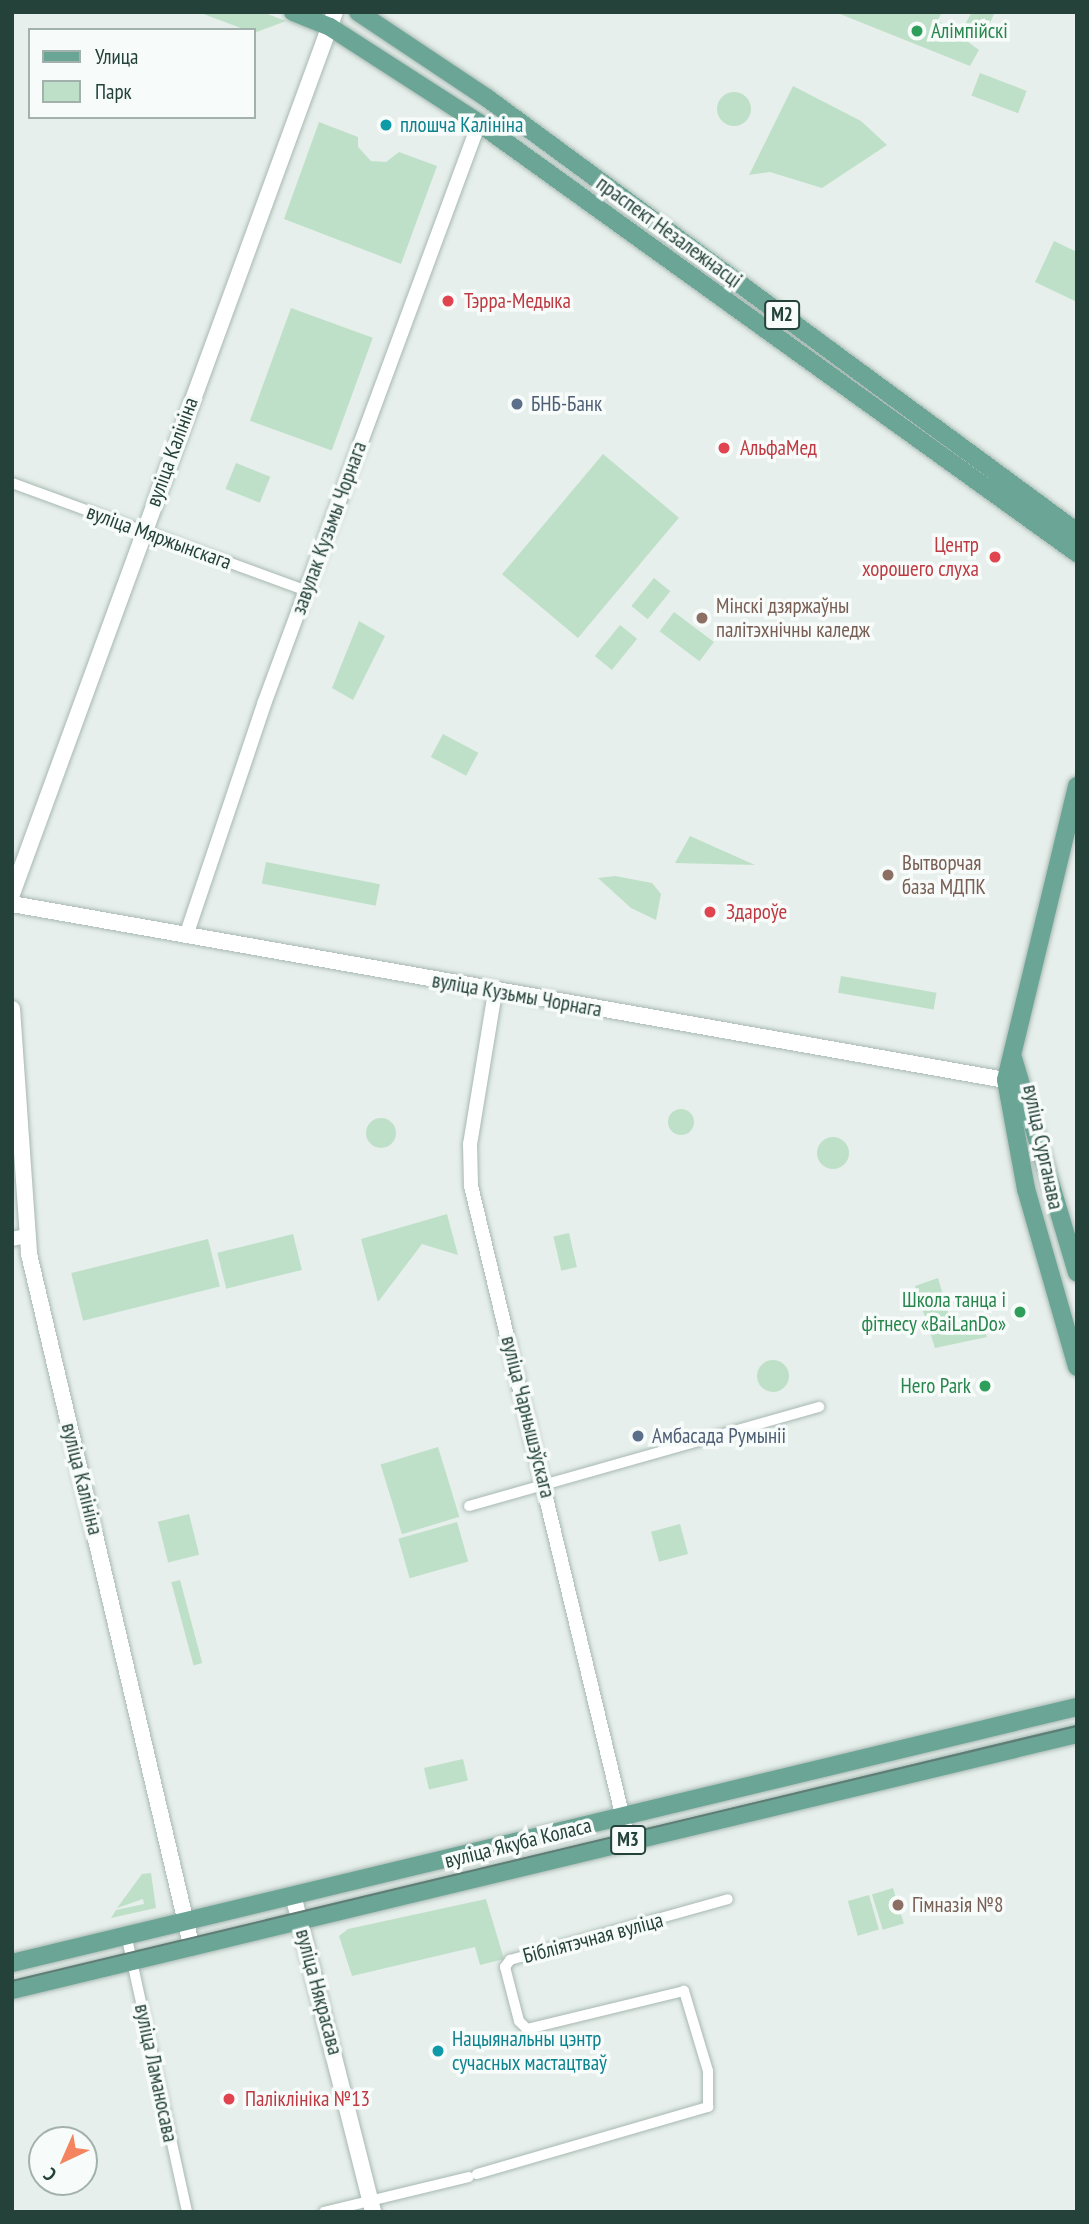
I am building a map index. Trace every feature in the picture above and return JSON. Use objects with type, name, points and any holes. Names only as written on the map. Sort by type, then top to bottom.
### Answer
[{"type":"main road","name":"праспект Незалежнасці","points":[[293,12],[332,20],[1077,553]]},
{"type":"main road","name":"праспект Незалежнасці","points":[[358,12],[487,98],[1077,532]]},
{"type":"main road","name":"вуліца Калініна","points":[[12,894],[142,531],[332,20]]},
{"type":"main road","name":"вуліца Сурганава","points":[[1077,786],[1013,1058],[1023,1177],[1077,1367]]},
{"type":"main road","name":"вуліца Кузьмы Чорнага","points":[[12,904],[495,992],[1014,1082]]},
{"type":"main road","name":"вуліца Калініна","points":[[12,1009],[19,1237],[191,1944]]},
{"type":"main road","name":"вуліца Сурганава","points":[[1014,1082],[1077,1273]]},
{"type":"main road","name":"вуліца Якуба Коласа","points":[[12,1963],[185,1919],[1077,1707]]},
{"type":"main road","name":"вуліца Якуба Коласа","points":[[12,1990],[131,1958],[1077,1734]]},
{"type":"main road","name":"вуліца Някрасава","points":[[292,1895],[372,2208]]},
{"type":"street","name":"завулак Кузьмы Чорнага","points":[[186,936],[305,590],[479,123]]},
{"type":"street","name":"вуліца Мяржынскага","points":[[12,483],[305,590]]},
{"type":"street","name":"вуліца Чарнышэўскага","points":[[495,992],[470,1143],[471,1186],[628,1839]]},
{"type":"street","points":[[469,1506],[543,1482],[819,1407]]},
{"type":"street","name":"Бібліятэчная вуліца","points":[[324,2212],[372,2208],[473,2175],[708,2107],[708,2071],[684,1991],[527,2029],[519,2021],[505,1967],[510,1960],[728,1899]]},
{"type":"street","name":"вуліца Ламаносава","points":[[126,1934],[187,2212]]},
{"type":"green space","points":[[198,12],[262,12],[286,21],[256,32],[256,28],[241,28]]},
{"type":"green space","name":"Алімпійскі","points":[[835,12],[942,12],[938,20],[979,50],[970,66]]},
{"type":"green space","points":[[972,12],[995,12],[987,29],[998,33],[993,38],[968,32],[964,26]]},
{"type":"green space","points":[[980,73],[1027,91],[1018,113],[971,95]]},
{"type":"green space","points":[[793,86],[861,121],[887,145],[822,188],[770,172],[749,175]]},
{"type":"green space","points":[[734,92],[746,97],[751,109],[746,121],[734,126],[722,121],[717,109],[722,97]]},
{"type":"green space","points":[[319,122],[358,137],[358,147],[371,161],[386,162],[399,152],[437,166],[401,264],[284,219]]},
{"type":"green space","points":[[1054,241],[1077,252],[1077,302],[1035,282]]},
{"type":"green space","points":[[291,308],[373,338],[332,451],[250,421]]},
{"type":"green space","points":[[603,454],[679,518],[578,638],[502,574]]},
{"type":"green space","points":[[236,463],[270,477],[260,503],[226,489]]},
{"type":"green space","points":[[654,578],[670,591],[648,619],[631,606]]},
{"type":"green space","points":[[674,612],[714,642],[699,661],[660,631]]},
{"type":"green space","points":[[359,621],[385,636],[353,700],[332,688]]},
{"type":"green space","points":[[620,625],[637,639],[612,670],[595,656]]},
{"type":"green space","points":[[443,734],[478,753],[466,776],[431,757]]},
{"type":"green space","points":[[690,836],[755,865],[675,863]]},
{"type":"green space","points":[[266,862],[380,884],[376,906],[262,884]]},
{"type":"green space","points":[[615,876],[652,883],[661,894],[656,920],[631,908],[598,878]]},
{"type":"green space","points":[[841,976],[937,993],[934,1010],[838,993]]},
{"type":"green space","points":[[681,1109],[690,1113],[694,1122],[690,1131],[681,1135],[672,1131],[668,1122],[672,1113]]},
{"type":"green space","points":[[381,1118],[392,1122],[396,1133],[392,1144],[381,1148],[370,1144],[366,1133],[370,1122]]},
{"type":"green space","points":[[833,1137],[844,1142],[849,1153],[844,1164],[833,1169],[822,1164],[817,1153],[822,1142]]},
{"type":"green space","points":[[447,1214],[458,1255],[422,1244],[378,1302],[361,1239]]},
{"type":"green space","points":[[569,1233],[577,1267],[561,1271],[553,1237]]},
{"type":"green space","points":[[293,1234],[302,1270],[226,1289],[217,1253]]},
{"type":"green space","points":[[208,1239],[220,1287],[83,1321],[71,1273]]},
{"type":"green space","points":[[938,1278],[951,1322],[979,1315],[987,1337],[935,1348],[915,1286]]},
{"type":"green space","points":[[773,1360],[784,1365],[789,1376],[784,1387],[773,1392],[762,1387],[757,1376],[762,1365]]},
{"type":"green space","points":[[438,1447],[459,1517],[402,1534],[381,1465]]},
{"type":"green space","points":[[189,1514],[199,1555],[168,1562],[158,1522]]},
{"type":"green space","points":[[457,1522],[468,1561],[410,1578],[398,1539]]},
{"type":"green space","points":[[680,1524],[688,1554],[659,1562],[651,1532]]},
{"type":"green space","points":[[180,1580],[202,1663],[194,1665],[171,1582]]},
{"type":"green space","points":[[463,1759],[468,1780],[429,1789],[424,1768]]},
{"type":"green space","points":[[151,1873],[156,1908],[111,1918],[116,1910],[144,1904],[143,1899],[117,1908],[142,1874]]},
{"type":"green space","points":[[893,1888],[904,1923],[883,1930],[872,1894]]},
{"type":"green space","points":[[869,1895],[879,1930],[858,1936],[848,1901]]},
{"type":"green space","points":[[486,1899],[504,1959],[480,1965],[475,1947],[352,1976],[339,1936],[348,1929]]},
{"type":"tram line","points":[[12,1981],[1077,1726]]},
{"type":"place","name":"Алімпійскі","points":[[917,31]]},
{"type":"place","name":"плошча Калініна","points":[[386,125]]},
{"type":"place","name":"Тэрра-Медыка","points":[[448,301]]},
{"type":"place","name":"БНБ-Банк","points":[[517,404]]},
{"type":"place","name":"АльфаМед","points":[[724,448]]},
{"type":"place","name":"Центр хорошего слуха","points":[[995,557]]},
{"type":"place","name":"Мінскі дзяржаўны палітэхнічны каледж","points":[[702,618]]},
{"type":"place","name":"Вытворчая база МДПК","points":[[888,875]]},
{"type":"place","name":"Здароўе","points":[[710,912]]},
{"type":"place","name":"Школа танца і фітнесу «BaiLanDo»","points":[[1020,1312]]},
{"type":"place","name":"Hero Park","points":[[985,1386]]},
{"type":"place","name":"Амбасада Румыніі","points":[[638,1436]]},
{"type":"place","name":"Гімназія №8","points":[[898,1905]]},
{"type":"place","name":"Нацыянальны цэнтр сучасных мастацтваў","points":[[438,2051]]},
{"type":"place","name":"Паліклініка №13","points":[[229,2099]]}]
